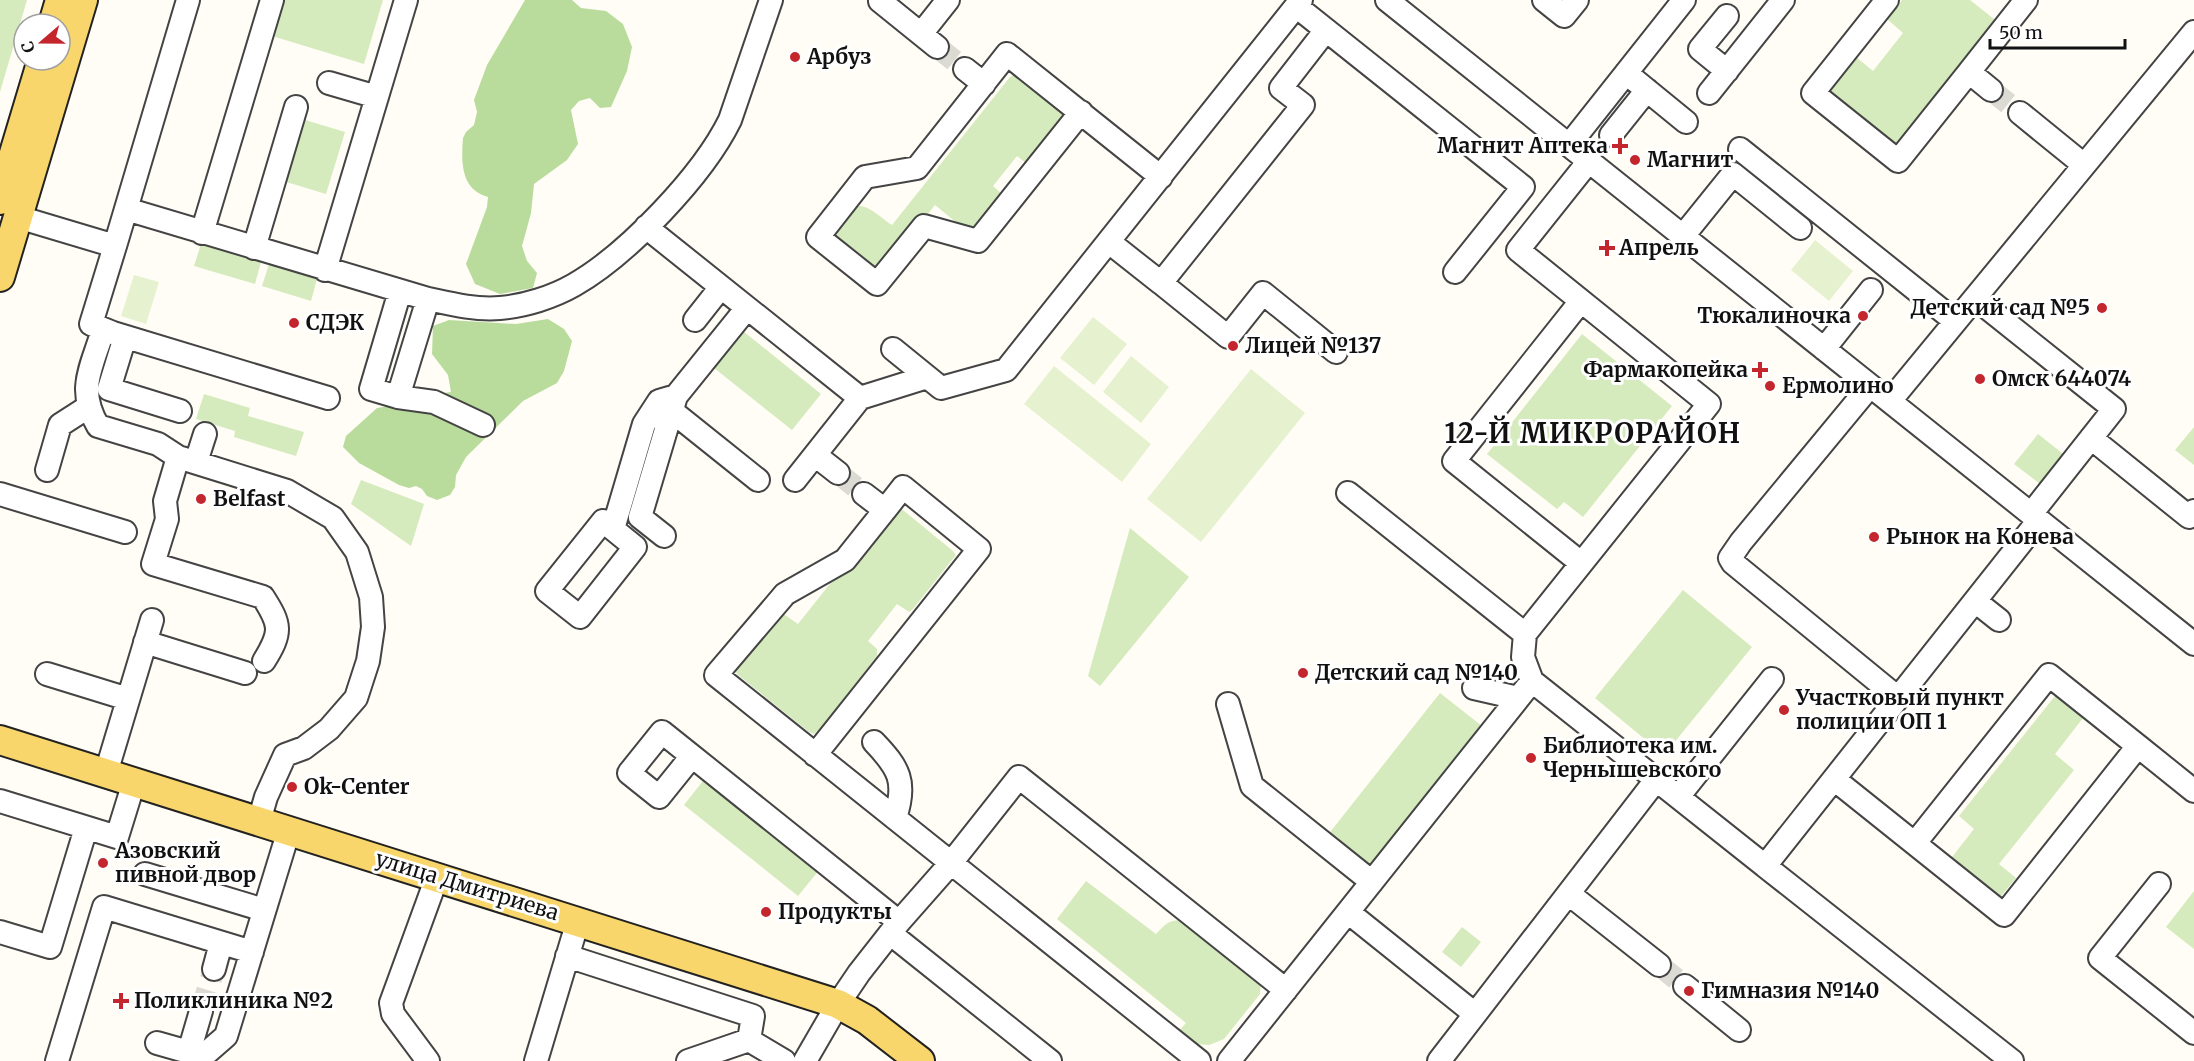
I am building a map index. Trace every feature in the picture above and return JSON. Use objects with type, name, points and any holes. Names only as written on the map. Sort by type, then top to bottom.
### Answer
[{"type":"main road","points":[[9,209],[82,0]]},
{"type":"main road","points":[[0,277],[9,209],[39,72]]},
{"type":"main road","name":"улица Дмитриева","points":[[0,740],[838,1004],[867,1020],[920,1061]]},
{"type":"street","points":[[188,0],[92,324],[125,337],[328,398]]},
{"type":"street","points":[[202,233],[272,0]]},
{"type":"street","points":[[325,270],[406,0]]},
{"type":"street","points":[[126,209],[428,299],[470,308],[500,308],[536,301],[573,286],[602,265],[646,227],[701,165],[730,120],[771,0]]},
{"type":"street","points":[[880,1],[929,40],[948,0]]},
{"type":"street","points":[[1387,0],[2194,644]]},
{"type":"street","points":[[1545,0],[1564,16],[1577,0]]},
{"type":"street","points":[[1569,145],[1684,0]]},
{"type":"street","points":[[1709,93],[1783,0]]},
{"type":"street","points":[[1887,0],[1813,93],[1898,161],[1969,72],[2018,3]]},
{"type":"street","points":[[893,349],[941,388],[1006,370],[1299,2],[1326,30],[1523,187],[1455,272]]},
{"type":"street","points":[[1727,15],[1700,49],[1727,71]]},
{"type":"street","points":[[1161,283],[1303,105],[1281,88],[1326,30]]},
{"type":"street","points":[[1890,401],[2194,32]]},
{"type":"street","points":[[1081,112],[978,241],[924,226],[878,284],[818,237],[866,177],[917,168],[1007,54],[1081,112],[1161,177]]},
{"type":"street","points":[[965,69],[984,84]]},
{"type":"street","points":[[1969,72],[1990,90]]},
{"type":"street","points":[[1626,73],[1686,122]]},
{"type":"street","points":[[329,83],[377,97]]},
{"type":"street","points":[[1611,135],[1647,90]]},
{"type":"street","points":[[254,248],[296,107]]},
{"type":"street","points":[[2020,113],[2084,165]]},
{"type":"street","points":[[1740,149],[1955,321]]},
{"type":"street","points":[[1229,1061],[1525,689],[1523,657],[1525,634],[1709,404],[1518,250],[1589,161]]},
{"type":"street","points":[[1683,236],[1733,174],[1800,228]]},
{"type":"street","points":[[9,209],[115,246]]},
{"type":"street","points":[[646,227],[860,399]]},
{"type":"street","points":[[1109,242],[1228,337],[1263,293],[1336,352]]},
{"type":"street","points":[[695,320],[721,287]]},
{"type":"street","points":[[1824,349],[1871,290]]},
{"type":"street","points":[[400,291],[371,389],[398,397],[434,402],[483,426]]},
{"type":"street","points":[[1765,866],[1975,601],[2114,409],[2021,326],[1975,298]]},
{"type":"street","points":[[398,397],[428,299]]},
{"type":"street","points":[[1581,301],[1454,461],[1581,563]]},
{"type":"street","points":[[664,536],[640,517],[674,404],[747,308]]},
{"type":"street","points":[[103,330],[86,389],[88,407],[98,426],[158,444],[187,459],[288,491],[333,518],[357,552],[371,597],[373,627],[368,662],[356,698],[329,729],[304,748],[285,755],[258,821]]},
{"type":"street","points":[[125,337],[109,389],[180,411]]},
{"type":"street","points":[[795,480],[860,399],[927,377]]},
{"type":"street","points":[[1870,386],[1730,558],[1733,563],[1898,698]]},
{"type":"street","points":[[613,529],[644,424],[659,401],[674,404],[758,480]]},
{"type":"street","points":[[47,470],[60,425],[88,407]]},
{"type":"street","points":[[145,642],[254,667],[276,642],[276,618],[264,597],[153,564],[167,519],[165,501],[187,459],[205,434]]},
{"type":"street","points":[[2091,438],[2189,517],[2194,511]]},
{"type":"street","points":[[815,455],[838,472]]},
{"type":"street","points":[[815,754],[979,549],[903,487],[845,560],[785,594],[716,675],[1199,1061]]},
{"type":"street","points":[[1348,493],[1525,634]]},
{"type":"street","points":[[864,494],[885,510]]},
{"type":"street","points":[[2,502],[125,532]]},
{"type":"street","points":[[1975,601],[1999,620]]},
{"type":"street","points":[[106,773],[152,620]]},
{"type":"street","points":[[47,674],[129,699]]},
{"type":"street","points":[[1915,843],[2049,675],[2194,791]]},
{"type":"street","points":[[1678,797],[1772,679]]},
{"type":"street","points":[[1474,688],[1525,689],[1656,780],[2012,1061]]},
{"type":"street","points":[[1228,704],[1252,786],[1372,882]]},
{"type":"street","points":[[874,742],[893,761],[901,784],[901,801],[895,818]]},
{"type":"street","points":[[1834,779],[2004,915],[2138,746]]},
{"type":"street","points":[[692,756],[1050,1061]]},
{"type":"street","points":[[805,1061],[838,1004],[860,973],[1019,777],[1286,990]]},
{"type":"street","points":[[1439,1061],[1656,780]]},
{"type":"street","points":[[0,801],[117,837],[134,782]]},
{"type":"street","points":[[2,940],[50,947],[86,828]]},
{"type":"street","points":[[198,1056],[226,1036],[289,830]]},
{"type":"street","points":[[145,874],[264,910]]},
{"type":"street","points":[[428,1061],[393,1014],[391,1004],[437,876]]},
{"type":"street","points":[[2158,884],[2100,958],[2194,1034]]},
{"type":"street","points":[[1569,894],[1659,965]]},
{"type":"street","points":[[57,1061],[104,907],[252,952]]},
{"type":"street","points":[[1348,912],[1475,1014]]},
{"type":"street","points":[[536,1061],[578,921]]},
{"type":"street","points":[[214,969],[221,943]]},
{"type":"street","points":[[567,956],[753,1016],[749,1040]]},
{"type":"street","points":[[1684,986],[1739,1030]]},
{"type":"street","points":[[198,1056],[201,1011]]},
{"type":"street","points":[[688,1061],[749,1040],[784,1061]]},
{"type":"street","points":[[157,1043],[198,1056]]},
{"type":"green space","points":[[0,0],[27,0],[23,12],[12,12],[12,51],[0,92]]},
{"type":"green space","points":[[283,0],[383,0],[364,64],[272,36]]},
{"type":"green space","points":[[525,0],[572,0],[581,8],[606,11],[623,24],[632,47],[627,71],[611,107],[600,108],[590,98],[579,101],[571,110],[578,144],[567,160],[534,184],[531,213],[522,246],[527,261],[537,273],[533,288],[500,294],[475,284],[466,264],[487,207],[488,197],[472,188],[468,182],[463,166],[463,138],[474,125],[477,112],[474,100],[487,65]]},
{"type":"green space","points":[[1902,0],[1970,0],[1999,23],[1896,152],[1825,96],[1856,57],[1873,71],[1903,33],[1887,19]]},
{"type":"green space","points":[[1019,72],[1068,115],[1027,164],[1017,156],[993,186],[1002,194],[975,230],[963,228],[935,205],[879,273],[834,239],[833,231],[848,210],[855,206],[867,208],[892,225],[1010,77]]},
{"type":"green space","points":[[302,119],[345,132],[326,194],[283,181]]},
{"type":"green space","points":[[1815,240],[1853,271],[1829,301],[1791,270]]},
{"type":"green space","points":[[201,244],[261,262],[255,284],[194,266]]},
{"type":"green space","points":[[269,264],[317,279],[311,301],[262,286]]},
{"type":"green space","points":[[134,275],[159,282],[146,324],[121,316]]},
{"type":"green space","points":[[1093,317],[1127,344],[1094,385],[1060,358]]},
{"type":"green space","points":[[548,319],[564,329],[572,341],[564,371],[557,383],[523,401],[466,457],[456,475],[455,487],[450,495],[437,500],[427,496],[422,489],[416,486],[409,488],[399,485],[359,463],[343,447],[346,436],[377,408],[409,403],[425,396],[451,392],[448,375],[432,354],[433,326],[449,320],[516,324]]},
{"type":"green space","points":[[738,327],[821,394],[792,430],[709,364]]},
{"type":"green space","points":[[1582,334],[1672,406],[1583,517],[1564,502],[1557,509],[1487,454]]},
{"type":"green space","points":[[1131,356],[1169,387],[1141,423],[1103,392]]},
{"type":"green space","points":[[1054,366],[1151,444],[1122,482],[1024,404]]},
{"type":"green space","points":[[1251,369],[1305,413],[1201,542],[1147,499]]},
{"type":"green space","points":[[204,394],[250,408],[248,416],[304,432],[296,456],[234,437],[235,431],[196,419]]},
{"type":"green space","points":[[2194,427],[2194,465],[2175,450]]},
{"type":"green space","points":[[2038,434],[2067,457],[2044,487],[2014,464]]},
{"type":"green space","points":[[361,480],[424,504],[411,546],[351,504]]},
{"type":"green space","points":[[898,506],[956,555],[913,609],[909,612],[897,604],[868,641],[877,649],[877,656],[814,734],[735,671],[780,614],[798,624],[891,507]]},
{"type":"green space","points":[[1130,528],[1189,577],[1100,686],[1088,676]]},
{"type":"green space","points":[[1683,590],[1752,647],[1664,755],[1595,698]]},
{"type":"green space","points":[[1440,693],[1482,726],[1368,869],[1327,836]]},
{"type":"green space","points":[[2055,696],[2083,718],[2055,754],[2074,770],[1999,864],[2016,878],[2001,896],[1952,857],[1974,829],[1959,816]]},
{"type":"green space","points":[[706,777],[820,869],[798,896],[684,805]]},
{"type":"green space","points":[[1086,881],[1156,934],[1169,922],[1186,921],[1261,983],[1260,994],[1224,1039],[1209,1045],[1197,1044],[1179,1031],[1186,1023],[1057,919]]},
{"type":"green space","points":[[2194,891],[2194,949],[2166,927]]},
{"type":"green space","points":[[1462,927],[1481,942],[1461,967],[1442,952]]},
{"type":"tunnel","points":[[937,47],[965,69]]},
{"type":"tunnel","points":[[1991,90],[2020,113]]},
{"type":"tunnel","points":[[838,473],[864,494]]},
{"type":"tunnel","points":[[1659,965],[1685,986]]},
{"type":"tunnel","points":[[201,1011],[214,969]]},
{"type":"place","name":"Арбуз","points":[[795,57]]},
{"type":"place","name":"Магнит Аптека","points":[[1620,146]]},
{"type":"place","name":"Магнит","points":[[1635,160]]},
{"type":"place","name":"Апрель","points":[[1607,248]]},
{"type":"place","name":"Детский сад №5","points":[[2102,308]]},
{"type":"place","name":"Тюкалиночка","points":[[1863,316]]},
{"type":"place","name":"СДЭК","points":[[294,323]]},
{"type":"place","name":"Лицей №137","points":[[1233,346]]},
{"type":"place","name":"Фармакопейка","points":[[1760,370]]},
{"type":"place","name":"Омск 644074","points":[[1980,379]]},
{"type":"place","name":"Ермолино","points":[[1770,386]]},
{"type":"place","name":"Belfast","points":[[201,499]]},
{"type":"place","name":"Рынок на Конева","points":[[1874,537]]},
{"type":"place","name":"Детский сад №140","points":[[1303,673]]},
{"type":"place","name":"Участковый пункт полиции ОП 1","points":[[1784,710]]},
{"type":"place","name":"Библиотека им. Чернышевского","points":[[1531,758]]},
{"type":"place","name":"Ok-Center","points":[[292,787]]},
{"type":"place","name":"Азовский пивной двор","points":[[103,863]]},
{"type":"place","name":"Продукты","points":[[766,912]]},
{"type":"place","name":"Гимназия №140","points":[[1689,991]]},
{"type":"place","name":"Поликлиника №2","points":[[121,1001]]},
{"type":"district","name":"12-Й МИКРОРАЙОН","points":[[1593,434]]}]
